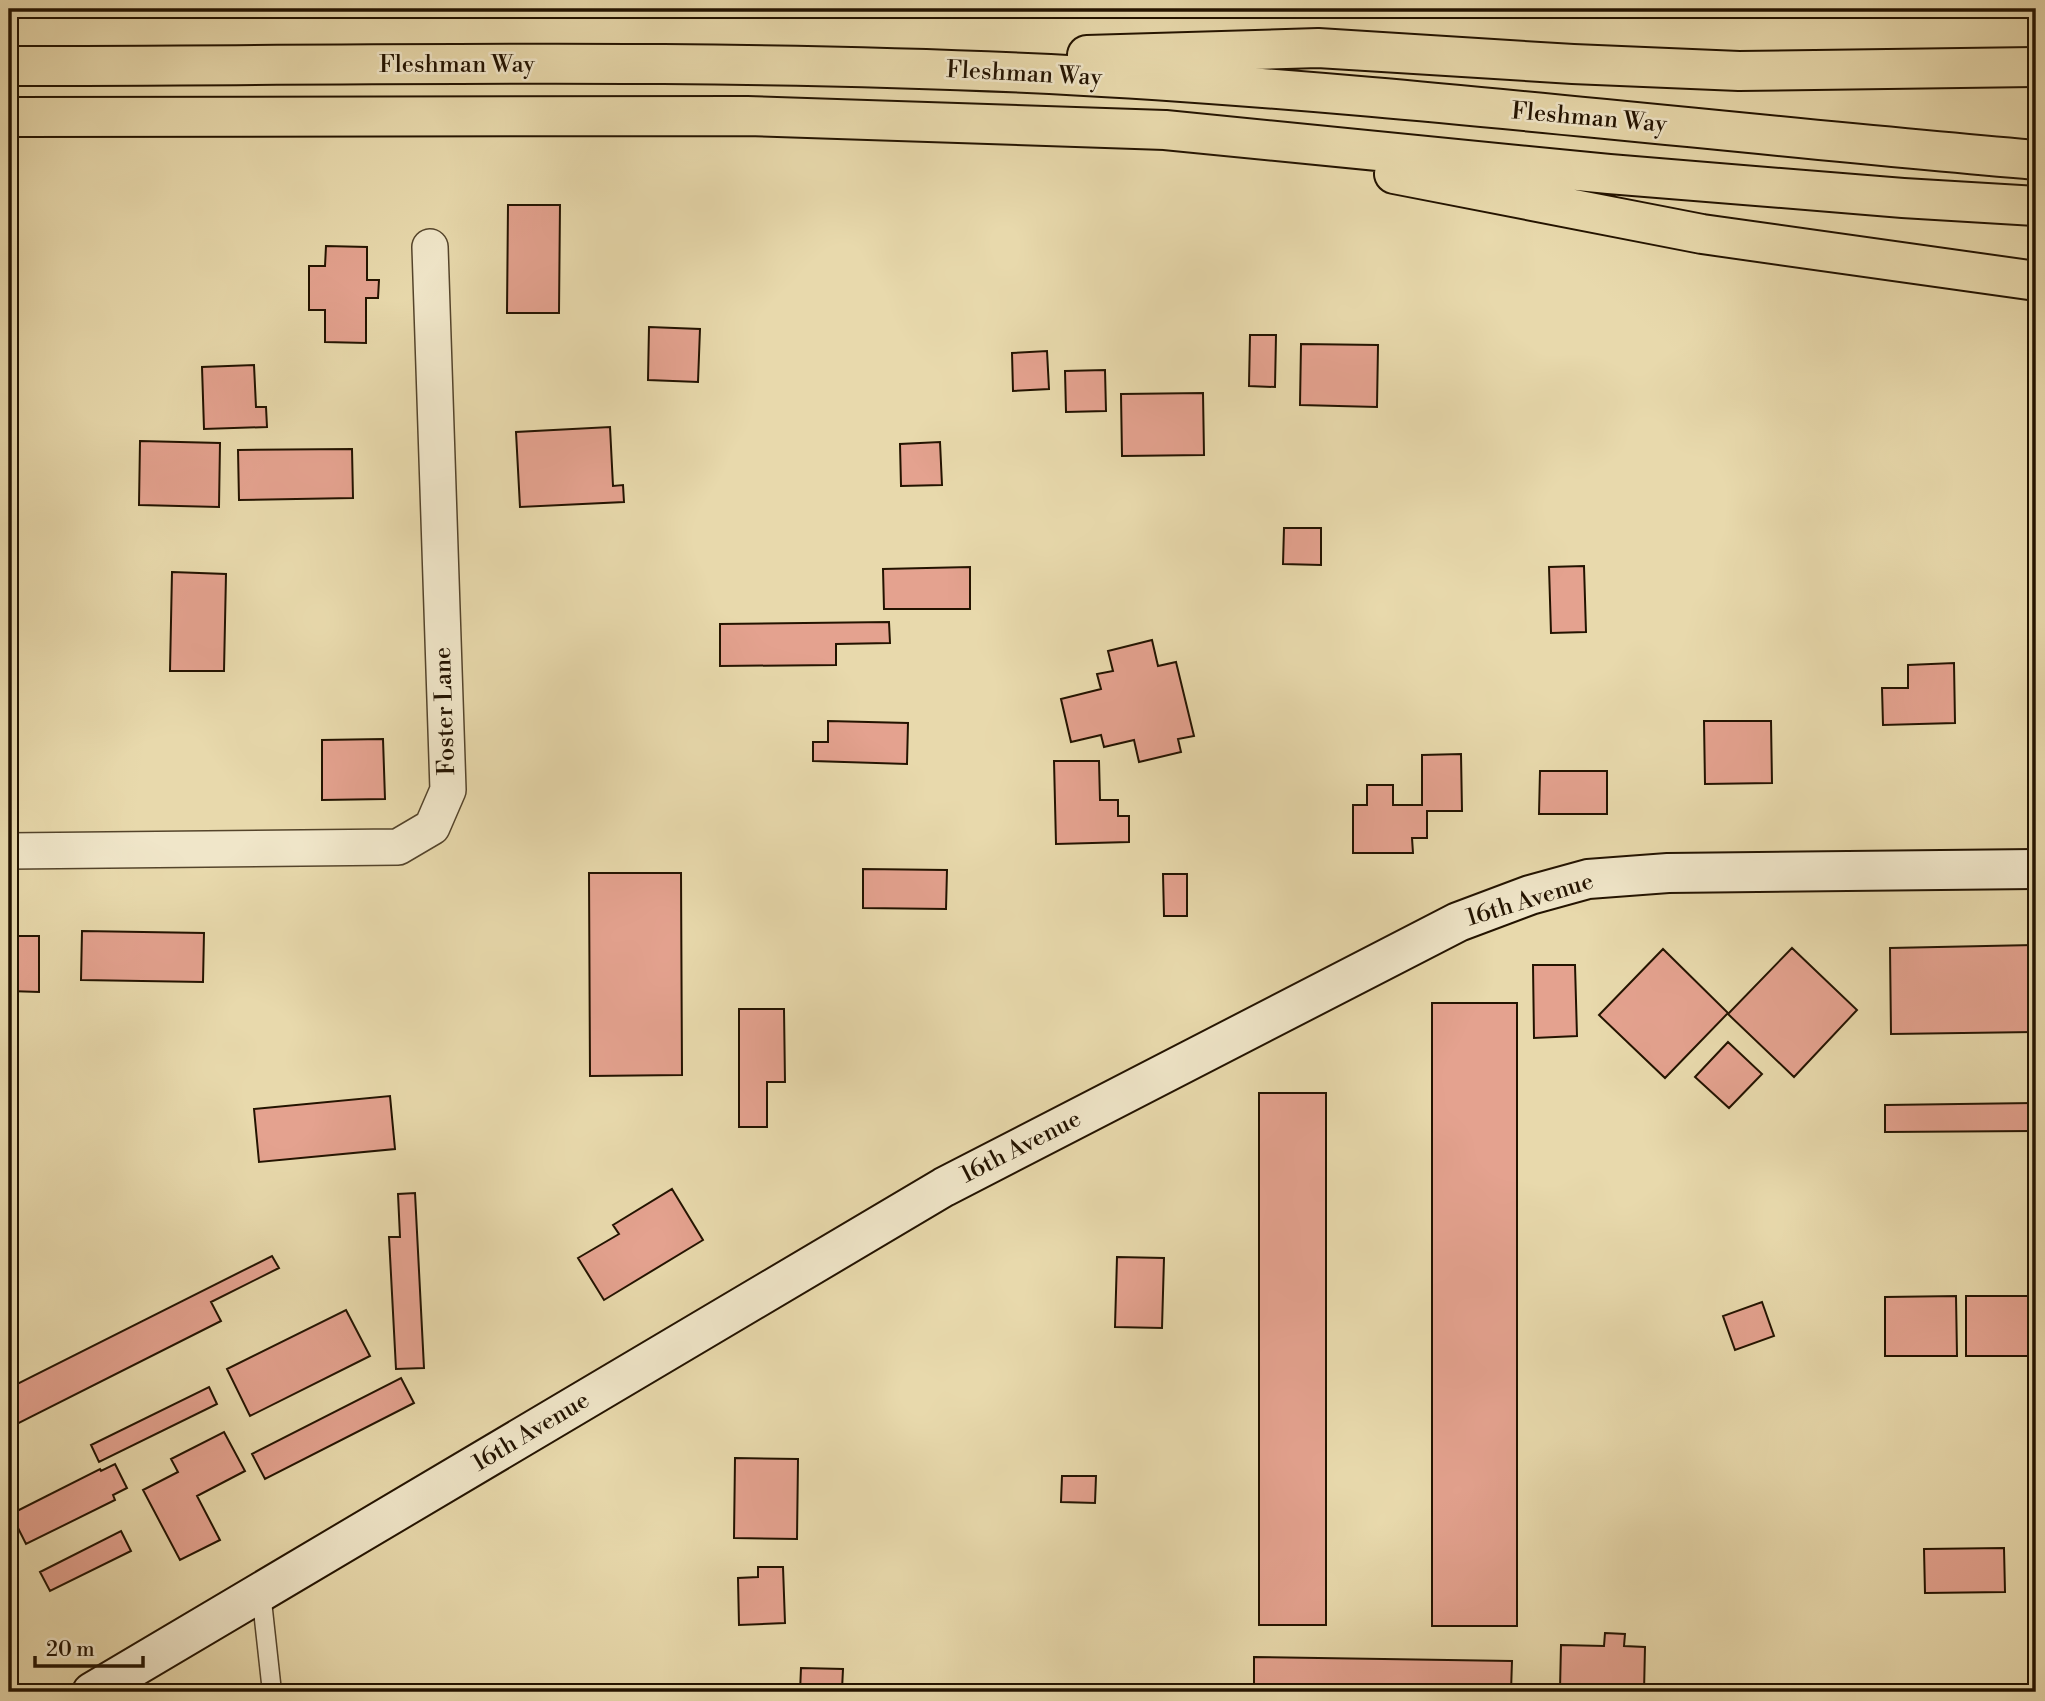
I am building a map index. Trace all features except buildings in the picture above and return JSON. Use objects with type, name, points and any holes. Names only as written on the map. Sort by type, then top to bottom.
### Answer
[{"type":"main road","points":[[779,64],[1318,48],[1739,71],[2036,67]]},
{"type":"main road","name":"Fleshman Way","points":[[9,66],[779,64],[1053,75],[1288,91],[2036,160]]},
{"type":"main road","name":"Fleshman Way","points":[[9,117],[747,116],[1165,130],[1623,175],[2036,206]]},
{"type":"main road","points":[[1165,130],[1702,234],[2036,281]]},
{"type":"street","name":"Foster Lane","points":[[9,851],[398,847],[432,827],[448,790],[430,247]]},
{"type":"street","name":"16th Avenue","points":[[92,1692],[944,1187],[1458,922],[1530,895],[1588,879],[1668,873],[2036,869]]},
{"type":"lane","points":[[261,1592],[272,1692]]}]
